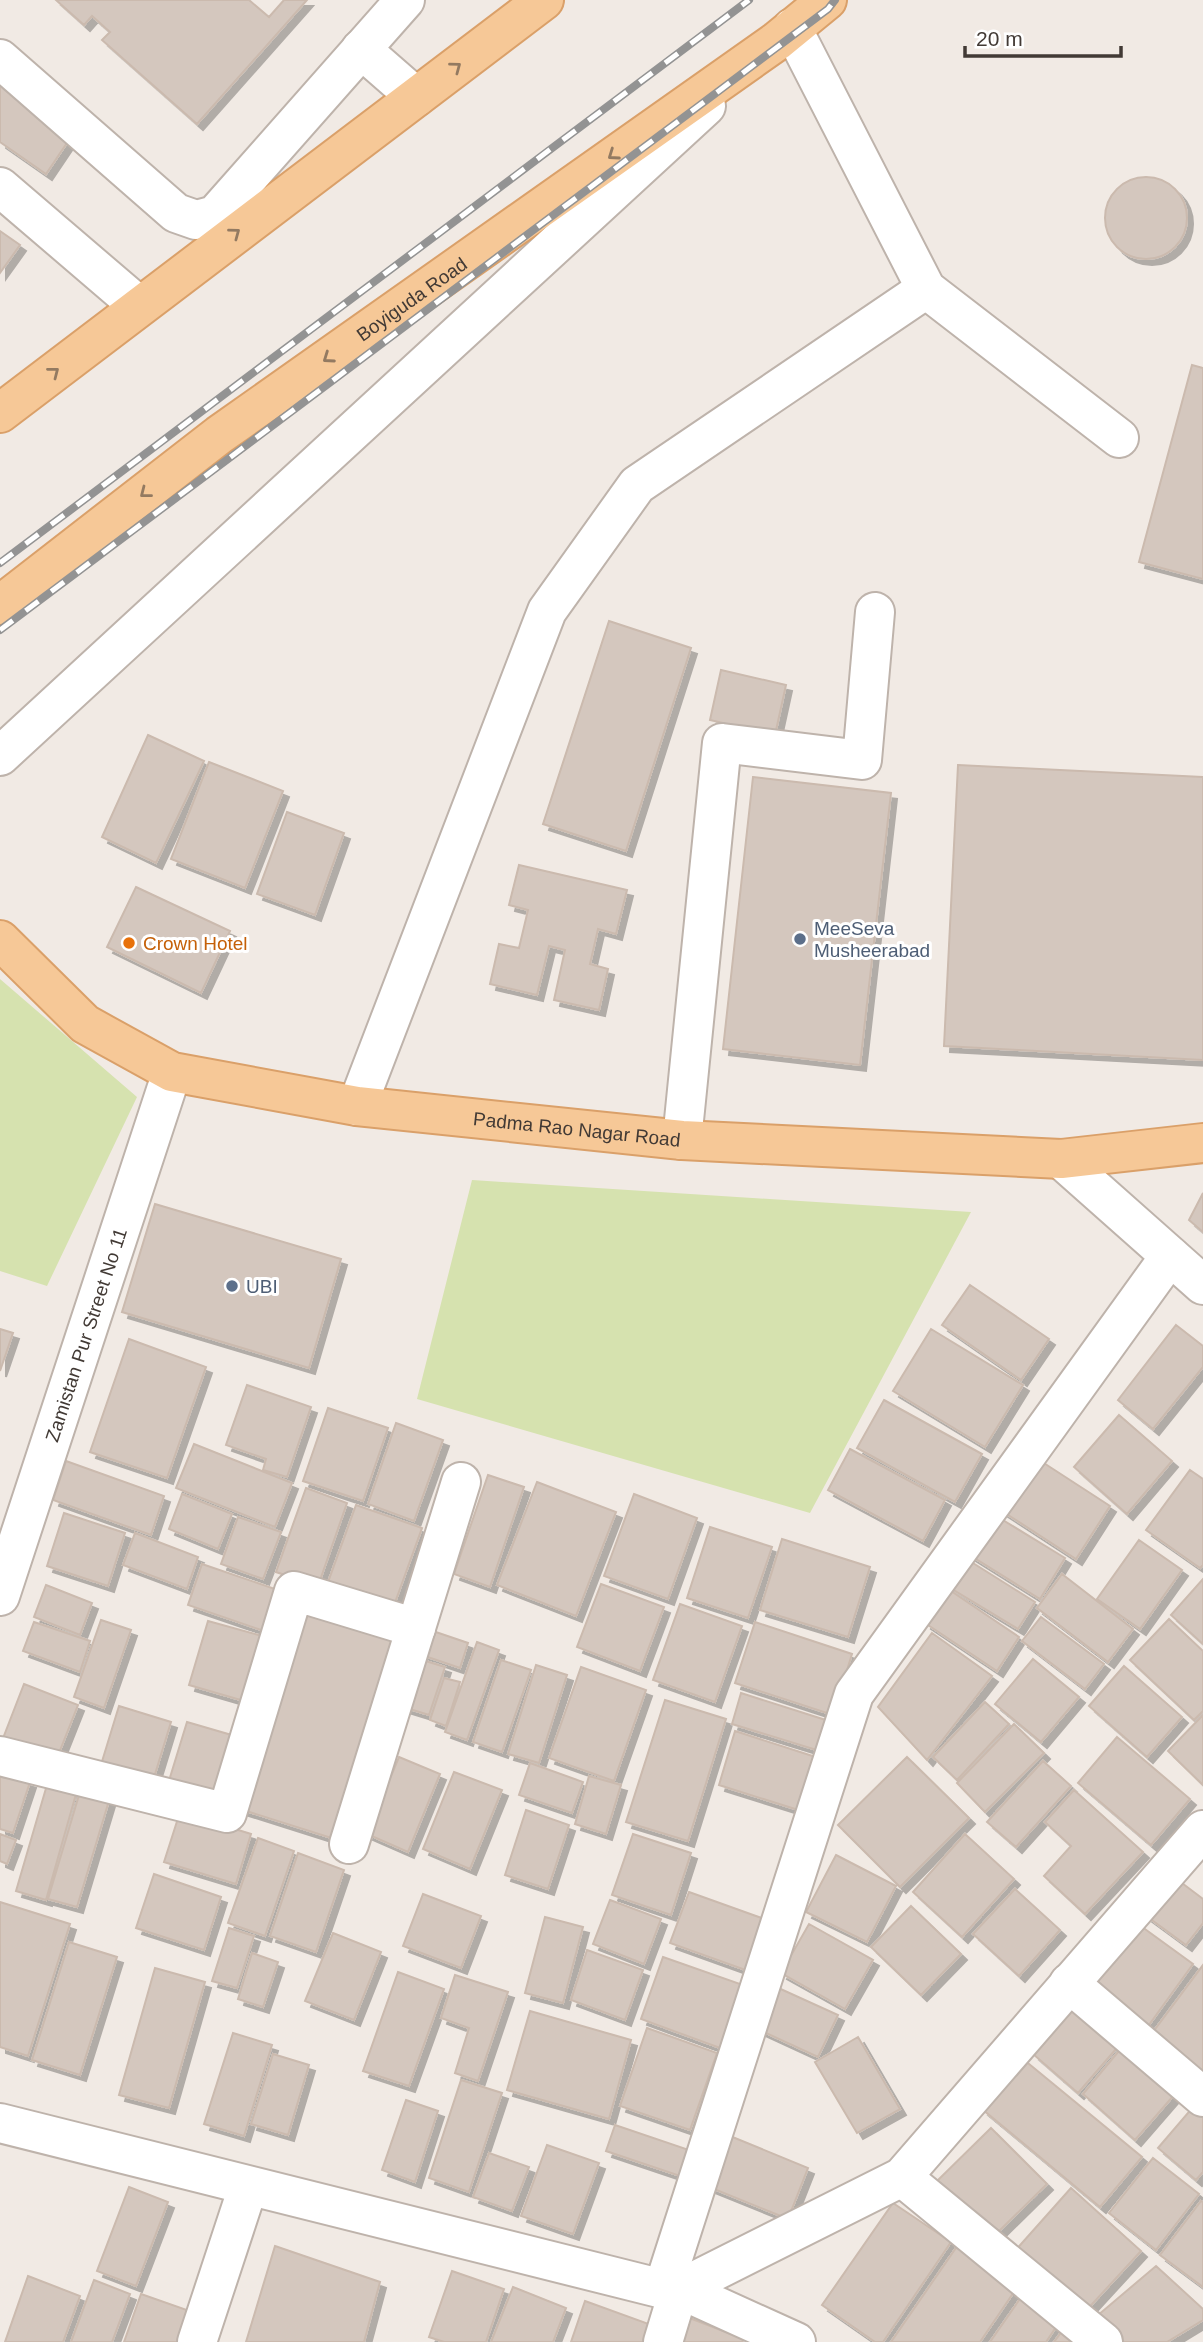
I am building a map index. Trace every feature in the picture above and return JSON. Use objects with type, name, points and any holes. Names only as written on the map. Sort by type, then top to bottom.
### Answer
[{"type":"main road","points":[[0,413],[544,0]]},
{"type":"main road","name":"Boyiguda Road","points":[[0,605],[219,435],[784,35],[827,0]]},
{"type":"main road","name":"Padma Rao Nagar Road","points":[[0,940],[85,1024],[172,1072],[357,1106],[682,1140],[1062,1159],[1203,1143]]},
{"type":"street","points":[[0,59],[176,213],[196,220],[215,215],[405,0]]},
{"type":"street","points":[[0,756],[784,35],[926,289],[1119,438]]},
{"type":"street","points":[[361,49],[416,97]]},
{"type":"street","points":[[0,187],[139,306]]},
{"type":"street","points":[[357,1106],[547,611],[637,485],[926,289]]},
{"type":"street","points":[[682,1140],[722,743],[862,760],[874,612]]},
{"type":"street","name":"Zamistan Pur Street No 11","points":[[2,1583],[172,1072]]},
{"type":"street","points":[[1062,1159],[1203,1285]]},
{"type":"street","points":[[663,2342],[671,2288],[854,1694],[1170,1256]]},
{"type":"street","points":[[349,1844],[461,1482]]},
{"type":"street","points":[[0,1756],[227,1813],[294,1591],[416,1628]]},
{"type":"street","points":[[671,2288],[902,2177],[1203,1830]]},
{"type":"street","points":[[1069,1983],[1203,2097]]},
{"type":"street","points":[[0,2123],[248,2187],[671,2288],[796,2342]]},
{"type":"street","points":[[902,2177],[1103,2342]]},
{"type":"street","points":[[197,2342],[248,2187]]},
{"type":"green space","points":[[0,979],[137,1097],[47,1286],[0,1271]]},
{"type":"green space","points":[[472,1180],[971,1212],[810,1513],[417,1399]]},
{"type":"building","points":[[56,0],[249,0],[269,17],[284,0],[307,0],[197,124],[102,40],[110,32],[92,16],[84,25]]},
{"type":"building","points":[[0,79],[75,131],[46,174],[0,142]]},
{"type":"building","points":[[1146,177],[1162,181],[1175,189],[1183,202],[1187,218],[1183,234],[1175,247],[1162,255],[1146,259],[1130,255],[1117,247],[1109,234],[1105,218],[1109,202],[1117,189],[1130,181]]},
{"type":"building","points":[[0,231],[20,245],[0,273]]},
{"type":"building","points":[[1192,365],[1203,368],[1203,579],[1139,562]]},
{"type":"building","points":[[609,621],[691,648],[626,851],[543,824]]},
{"type":"building","points":[[721,670],[786,685],[775,735],[710,720]]},
{"type":"building","points":[[148,735],[204,761],[156,863],[102,837]]},
{"type":"building","points":[[209,762],[283,791],[245,888],[171,859]]},
{"type":"building","points":[[958,765],[1203,777],[1203,1060],[944,1046]]},
{"type":"building","points":[[753,777],[891,793],[860,1065],[723,1049]]},
{"type":"building","points":[[287,812],[344,833],[315,915],[257,894]]},
{"type":"building","points":[[519,865],[627,890],[616,934],[598,929],[590,964],[608,969],[599,1010],[554,1000],[565,950],[549,946],[537,995],[490,984],[499,944],[519,948],[528,910],[509,905]]},
{"type":"building","points":[[136,887],[230,931],[201,993],[107,947]]},
{"type":"building","points":[[1203,1193],[1203,1232],[1189,1220]]},
{"type":"building","name":"UBI","points":[[155,1204],[341,1259],[309,1368],[122,1312]]},
{"type":"building","points":[[970,1285],[1049,1339],[1021,1380],[942,1325]]},
{"type":"building","points":[[1176,1325],[1203,1346],[1203,1367],[1153,1429],[1118,1400]]},
{"type":"building","points":[[0,1329],[13,1333],[0,1371]]},
{"type":"building","points":[[931,1329],[1023,1385],[985,1447],[893,1391]]},
{"type":"building","points":[[129,1339],[206,1367],[167,1478],[90,1452]]},
{"type":"building","points":[[247,1385],[311,1407],[287,1477],[263,1470],[266,1459],[226,1445]]},
{"type":"building","points":[[884,1400],[982,1454],[955,1502],[857,1448]]},
{"type":"building","points":[[328,1408],[388,1428],[363,1501],[303,1481]]},
{"type":"building","points":[[1119,1415],[1172,1461],[1127,1514],[1074,1467]]},
{"type":"building","points":[[396,1423],[443,1440],[414,1521],[368,1504]]},
{"type":"building","points":[[194,1444],[292,1483],[275,1527],[176,1488]]},
{"type":"building","points":[[850,1449],[945,1500],[923,1541],[828,1490]]},
{"type":"building","points":[[1033,1456],[1110,1506],[1076,1559],[999,1509]]},
{"type":"building","points":[[66,1461],[164,1496],[151,1535],[53,1500]]},
{"type":"building","points":[[1190,1470],[1203,1479],[1203,1565],[1200,1568],[1146,1530]]},
{"type":"building","points":[[488,1475],[524,1487],[490,1587],[454,1574]]},
{"type":"building","points":[[537,1482],[616,1512],[576,1616],[497,1585]]},
{"type":"building","points":[[306,1488],[347,1503],[318,1586],[276,1572]]},
{"type":"building","points":[[182,1494],[232,1514],[218,1549],[169,1529]]},
{"type":"building","points":[[634,1494],[697,1518],[668,1599],[604,1576]]},
{"type":"building","points":[[356,1505],[422,1528],[393,1608],[327,1585]]},
{"type":"building","points":[[64,1513],[125,1533],[108,1586],[47,1566]]},
{"type":"building","points":[[993,1514],[1065,1558],[1040,1599],[968,1554]]},
{"type":"building","points":[[238,1517],[281,1532],[263,1579],[221,1564]]},
{"type":"building","points":[[710,1527],[772,1547],[748,1618],[687,1598]]},
{"type":"building","points":[[135,1533],[198,1557],[187,1589],[123,1565]]},
{"type":"building","points":[[782,1539],[870,1567],[848,1637],[760,1610]]},
{"type":"building","points":[[1139,1540],[1182,1570],[1140,1629],[1097,1599]]},
{"type":"building","points":[[965,1558],[1035,1602],[1018,1629],[947,1586]]},
{"type":"building","points":[[202,1564],[278,1590],[264,1631],[188,1605]]},
{"type":"building","points":[[1062,1574],[1133,1629],[1108,1662],[1037,1608]]},
{"type":"building","points":[[1203,1579],[1203,1644],[1171,1615]]},
{"type":"building","points":[[601,1584],[664,1607],[640,1671],[577,1647]]},
{"type":"building","points":[[46,1585],[92,1603],[80,1635],[34,1617]]},
{"type":"building","points":[[948,1589],[1019,1637],[997,1671],[925,1623]]},
{"type":"building","points":[[680,1604],[742,1626],[715,1702],[653,1680]]},
{"type":"building","points":[[302,1611],[406,1644],[344,1842],[240,1809]]},
{"type":"building","points":[[1041,1617],[1104,1664],[1085,1689],[1022,1641]]},
{"type":"building","points":[[1169,1619],[1203,1651],[1203,1711],[1194,1720],[1130,1660]]},
{"type":"building","points":[[101,1620],[131,1630],[104,1708],[74,1697]]},
{"type":"building","points":[[208,1621],[262,1636],[244,1701],[189,1685]]},
{"type":"building","points":[[34,1622],[90,1641],[80,1672],[23,1651]]},
{"type":"building","points":[[755,1622],[852,1654],[833,1715],[735,1683]]},
{"type":"building","points":[[424,1628],[468,1643],[460,1668],[416,1653]]},
{"type":"building","points":[[932,1633],[992,1676],[927,1760],[878,1707]]},
{"type":"building","points":[[477,1642],[499,1650],[467,1740],[445,1732]]},
{"type":"building","points":[[416,1658],[445,1667],[429,1715],[400,1706]]},
{"type":"building","points":[[1033,1659],[1079,1697],[1041,1742],[995,1704]]},
{"type":"building","points":[[501,1660],[531,1670],[502,1752],[473,1742]]},
{"type":"building","points":[[536,1665],[567,1675],[539,1763],[508,1754]]},
{"type":"building","points":[[1124,1666],[1182,1717],[1147,1757],[1089,1706]]},
{"type":"building","points":[[581,1667],[646,1690],[614,1781],[549,1758]]},
{"type":"building","points":[[444,1678],[460,1682],[446,1726],[430,1720]]},
{"type":"building","points":[[24,1684],[78,1705],[55,1763],[2,1741]]},
{"type":"building","points":[[741,1693],[832,1722],[823,1752],[732,1724]]},
{"type":"building","points":[[665,1700],[726,1719],[688,1841],[626,1822]]},
{"type":"building","points":[[985,1702],[1009,1724],[957,1780],[933,1757]]},
{"type":"building","points":[[119,1706],[171,1722],[152,1784],[100,1768]]},
{"type":"building","points":[[1203,1715],[1203,1785],[1168,1751]]},
{"type":"building","points":[[187,1722],[235,1736],[216,1799],[168,1784]]},
{"type":"building","points":[[1014,1724],[1044,1753],[985,1812],[957,1783]]},
{"type":"building","points":[[735,1731],[828,1761],[811,1814],[719,1785]]},
{"type":"building","points":[[1117,1737],[1190,1799],[1151,1845],[1078,1783]]},
{"type":"building","points":[[399,1757],[440,1774],[408,1852],[367,1834]]},
{"type":"building","points":[[907,1757],[969,1818],[900,1887],[838,1825]]},
{"type":"building","points":[[1043,1761],[1071,1786],[1016,1847],[987,1822]]},
{"type":"building","points":[[530,1763],[583,1782],[572,1813],[519,1795]]},
{"type":"building","points":[[454,1772],[502,1790],[470,1869],[423,1849]]},
{"type":"building","points":[[0,1773],[30,1782],[13,1833],[0,1829]]},
{"type":"building","points":[[589,1776],[621,1785],[606,1834],[575,1824]]},
{"type":"building","points":[[49,1778],[78,1787],[46,1900],[16,1891]]},
{"type":"building","points":[[82,1785],[111,1794],[77,1907],[48,1899]]},
{"type":"building","points":[[1074,1790],[1143,1852],[1085,1914],[1044,1876],[1071,1846],[1045,1822]]},
{"type":"building","points":[[526,1810],[569,1825],[548,1889],[505,1875]]},
{"type":"building","points":[[180,1812],[251,1834],[236,1884],[164,1862]]},
{"type":"building","points":[[0,1834],[16,1840],[7,1864],[0,1861]]},
{"type":"building","points":[[633,1834],[691,1853],[671,1915],[612,1895]]},
{"type":"building","points":[[965,1834],[1014,1879],[962,1937],[913,1892]]},
{"type":"building","points":[[258,1838],[294,1851],[265,1936],[228,1923]]},
{"type":"building","points":[[298,1853],[344,1870],[316,1952],[270,1936]]},
{"type":"building","points":[[836,1855],[896,1886],[867,1942],[806,1912]]},
{"type":"building","points":[[154,1874],[221,1897],[204,1950],[136,1928]]},
{"type":"building","points":[[1174,1877],[1203,1899],[1203,1923],[1186,1945],[1145,1915]]},
{"type":"building","points":[[1015,1889],[1060,1930],[1019,1976],[973,1934]]},
{"type":"building","points":[[689,1892],[770,1921],[751,1972],[670,1943]]},
{"type":"building","points":[[423,1894],[481,1916],[461,1968],[403,1946]]},
{"type":"building","points":[[610,1900],[661,1919],[644,1964],[593,1944]]},
{"type":"building","points":[[0,1902],[70,1924],[28,2056],[0,2047]]},
{"type":"building","points":[[911,1906],[961,1954],[921,1995],[871,1947]]},
{"type":"building","points":[[545,1917],[583,1927],[563,2003],[525,1993]]},
{"type":"building","points":[[809,1924],[873,1960],[845,2009],[781,1973]]},
{"type":"building","points":[[1138,1924],[1193,1964],[1146,2029],[1091,1988]]},
{"type":"building","points":[[229,1928],[254,1936],[237,1988],[212,1981]]},
{"type":"building","points":[[333,1933],[381,1952],[354,2020],[305,2001]]},
{"type":"building","points":[[69,1942],[117,1957],[80,2075],[32,2060]]},
{"type":"building","points":[[587,1950],[643,1970],[625,2020],[571,2000]]},
{"type":"building","points":[[252,1953],[278,1962],[263,2007],[238,1999]]},
{"type":"building","points":[[663,1957],[743,1985],[720,2048],[641,2019]]},
{"type":"building","points":[[1203,1965],[1203,2081],[1147,2040]]},
{"type":"building","points":[[155,1968],[205,1982],[169,2108],[119,2095]]},
{"type":"building","points":[[398,1972],[444,1989],[409,2086],[363,2071]]},
{"type":"building","points":[[455,1975],[508,1992],[478,2081],[455,2073],[469,2028],[441,2018]]},
{"type":"building","points":[[774,1986],[838,2015],[818,2057],[755,2028]]},
{"type":"building","points":[[1077,2003],[1122,2042],[1078,2093],[1033,2054]]},
{"type":"building","points":[[530,2011],[631,2040],[609,2119],[507,2090]]},
{"type":"building","points":[[647,2028],[717,2053],[690,2130],[620,2106]]},
{"type":"building","points":[[233,2033],[272,2045],[244,2136],[204,2124]]},
{"type":"building","points":[[858,2037],[900,2109],[857,2133],[815,2062]]},
{"type":"building","points":[[1128,2040],[1181,2087],[1135,2140],[1083,2094]]},
{"type":"building","points":[[273,2054],[309,2065],[288,2135],[251,2124]]},
{"type":"building","points":[[1023,2059],[1142,2157],[1100,2207],[982,2109]]},
{"type":"building","points":[[461,2080],[502,2093],[469,2192],[429,2178]]},
{"type":"building","points":[[406,2100],[438,2111],[415,2182],[382,2170]]},
{"type":"building","points":[[1199,2100],[1203,2103],[1203,2172],[1196,2180],[1158,2148]]},
{"type":"building","points":[[615,2125],[692,2151],[683,2177],[606,2151]]},
{"type":"building","points":[[991,2128],[1047,2184],[992,2238],[937,2181]]},
{"type":"building","points":[[730,2136],[808,2168],[788,2219],[709,2187]]},
{"type":"building","points":[[547,2145],[599,2163],[573,2234],[521,2216]]},
{"type":"building","points":[[489,2153],[529,2167],[512,2211],[473,2197]]},
{"type":"building","points":[[1153,2158],[1199,2194],[1156,2250],[1109,2213]]},
{"type":"building","points":[[129,2187],[168,2202],[136,2286],[97,2271]]},
{"type":"building","points":[[1071,2188],[1141,2251],[1083,2314],[1014,2252]]},
{"type":"building","points":[[1201,2201],[1203,2202],[1203,2287],[1160,2255]]},
{"type":"building","points":[[893,2203],[951,2242],[883,2342],[875,2342],[822,2305]]},
{"type":"building","points":[[958,2245],[1018,2286],[980,2342],[891,2342]]},
{"type":"building","points":[[275,2246],[380,2282],[364,2342],[246,2342]]},
{"type":"building","points":[[1156,2266],[1203,2309],[1203,2320],[1167,2342],[1124,2342],[1097,2316]]},
{"type":"building","points":[[452,2271],[504,2289],[486,2342],[444,2342],[429,2337]]},
{"type":"building","points":[[28,2276],[80,2296],[63,2342],[5,2342]]},
{"type":"building","points":[[94,2280],[130,2294],[112,2342],[71,2342]]},
{"type":"building","points":[[513,2287],[566,2308],[553,2342],[491,2342]]},
{"type":"building","points":[[1024,2293],[1062,2318],[1046,2342],[990,2342]]},
{"type":"building","points":[[141,2294],[204,2316],[195,2342],[124,2342]]},
{"type":"building","points":[[585,2301],[657,2327],[652,2342],[571,2342]]},
{"type":"building","points":[[687,2317],[744,2339],[742,2342],[678,2342]]},
{"type":"building","points":[[1068,2323],[1092,2342],[1054,2342]]},
{"type":"railway","points":[[0,563],[749,0]]},
{"type":"railway","points":[[0,630],[828,9],[835,0]]},
{"type":"place","name":"MeeSeva Musheerabad","points":[[800,939]]},
{"type":"place","name":"Crown Hotel","points":[[129,943]]},
{"type":"place","name":"UBI","points":[[232,1286]]}]
